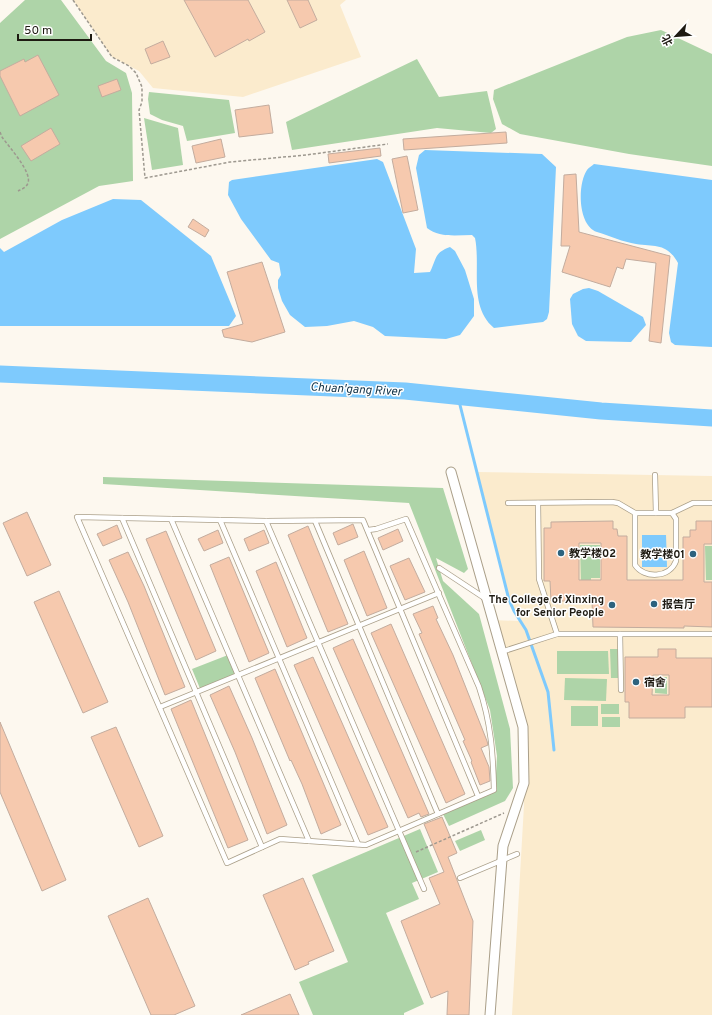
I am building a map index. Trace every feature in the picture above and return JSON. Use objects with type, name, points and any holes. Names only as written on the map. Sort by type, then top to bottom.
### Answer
[{"type":"street","points":[[451,472],[522,727],[524,783],[514,809],[503,846],[490,1015]]},
{"type":"lane","points":[[655,475],[656,513]]},
{"type":"lane","points":[[508,503],[612,502],[618,503],[635,513],[672,513],[693,503],[712,503]]},
{"type":"lane","points":[[538,503],[539,579],[556,634]]},
{"type":"lane","points":[[635,513],[635,565],[639,571],[646,574],[665,574],[674,567],[676,561],[676,519],[672,513]]},
{"type":"lane","points":[[368,530],[376,529],[406,518],[479,687],[488,713],[492,746],[494,790],[366,845],[280,839],[227,863],[77,517],[266,521],[364,520],[368,530],[400,609],[478,796]]},
{"type":"lane","points":[[122,518],[262,847]]},
{"type":"lane","points":[[171,519],[309,841]]},
{"type":"lane","points":[[220,520],[358,844]]},
{"type":"lane","points":[[266,521],[424,889]]},
{"type":"lane","points":[[315,521],[438,814]]},
{"type":"lane","points":[[440,568],[486,599]]},
{"type":"lane","points":[[160,708],[439,593]]},
{"type":"lane","points":[[501,652],[556,634],[712,634]]},
{"type":"lane","points":[[620,634],[621,690]]},
{"type":"lane","points":[[460,878],[517,854]]},
{"type":"path","points":[[73,0],[112,56],[129,66],[136,73],[142,87],[142,102],[139,110],[146,178],[230,162],[306,155],[388,144]]},
{"type":"path","points":[[0,132],[27,175],[28,183],[25,188],[18,191]]},
{"type":"path","points":[[409,855],[514,809]]},
{"type":"shaded area","points":[[73,0],[346,0],[340,5],[361,57],[243,97],[153,88],[139,71],[112,57]]},
{"type":"shaded area","points":[[476,472],[712,476],[712,1015],[512,1015],[524,805],[523,727],[492,620],[520,621],[509,600]]},
{"type":"green space","points":[[25,0],[61,0],[106,61],[126,73],[132,93],[133,181],[99,186],[0,239],[0,23]]},
{"type":"green space","points":[[661,30],[712,54],[712,166],[629,154],[520,134],[502,124],[493,99],[494,90],[627,37]]},
{"type":"green space","points":[[417,59],[439,97],[487,91],[496,129],[491,133],[437,128],[292,150],[286,122]]},
{"type":"green space","points":[[149,92],[229,100],[235,133],[187,141],[183,126],[162,120],[150,114],[148,99]]},
{"type":"green space","points":[[144,118],[178,128],[183,165],[152,170]]},
{"type":"green space","points":[[103,477],[443,488],[468,569],[464,573],[436,558],[443,581],[479,614],[510,729],[513,788],[505,801],[449,826],[443,814],[495,791],[497,756],[490,710],[409,503],[103,484]]},
{"type":"green space","points":[[580,545],[600,545],[600,578],[591,578],[591,584],[581,584]]},
{"type":"green space","points":[[705,546],[712,546],[712,580],[706,580]]},
{"type":"green space","points":[[610,649],[618,649],[618,678],[611,678]]},
{"type":"green space","points":[[557,651],[608,651],[609,674],[557,674]]},
{"type":"green space","points":[[228,655],[236,676],[201,691],[192,669]]},
{"type":"green space","points":[[655,677],[667,677],[667,694],[655,693]]},
{"type":"green space","points":[[565,678],[607,679],[606,701],[564,700]]},
{"type":"green space","points":[[601,704],[619,704],[619,714],[601,714]]},
{"type":"green space","points":[[571,706],[598,706],[598,726],[571,726]]},
{"type":"green space","points":[[602,717],[620,717],[620,727],[602,727]]},
{"type":"green space","points":[[420,829],[438,872],[412,883],[419,899],[386,913],[424,1004],[404,1013],[404,1015],[313,1015],[299,982],[348,962],[312,875]]},
{"type":"green space","points":[[481,830],[485,840],[460,851],[455,841]]},
{"type":"water","points":[[425,150],[542,154],[556,167],[549,312],[547,319],[543,322],[494,328],[486,319],[478,298],[475,238],[472,235],[443,235],[427,228],[416,168],[419,155]]},
{"type":"water","points":[[377,159],[383,162],[416,249],[414,273],[430,272],[438,254],[450,247],[455,251],[465,270],[474,299],[474,316],[460,335],[446,339],[385,336],[373,327],[354,321],[327,326],[305,327],[290,315],[282,301],[278,288],[278,280],[281,275],[279,263],[271,260],[241,219],[228,195],[229,182],[232,180]]},
{"type":"water","points":[[594,164],[712,180],[712,347],[675,345],[671,342],[669,333],[678,263],[670,252],[660,247],[631,243],[597,232],[586,222],[581,204],[582,185],[588,168]]},
{"type":"water","points":[[113,199],[141,200],[211,256],[236,316],[229,326],[0,326],[0,248],[4,252],[62,220]]},
{"type":"water","points":[[589,288],[598,291],[643,317],[646,325],[631,342],[586,341],[578,336],[572,324],[570,299],[573,294]]},
{"type":"water","points":[[642,535],[666,535],[667,567],[642,567]]},
{"type":"building","points":[[184,0],[248,0],[265,32],[249,41],[248,39],[215,57]]},
{"type":"building","points":[[287,0],[308,0],[317,20],[300,28]]},
{"type":"building","points":[[163,41],[170,57],[151,64],[145,49]]},
{"type":"building","points":[[38,55],[59,95],[20,116],[0,76],[0,71],[24,59],[25,62]]},
{"type":"building","points":[[117,79],[121,90],[102,97],[98,86]]},
{"type":"building","points":[[269,105],[273,133],[239,137],[235,110]]},
{"type":"building","points":[[51,128],[60,144],[31,161],[21,146]]},
{"type":"building","points":[[506,132],[507,143],[404,150],[403,139]]},
{"type":"building","points":[[221,139],[225,157],[196,163],[192,146]]},
{"type":"building","points":[[380,148],[381,156],[329,163],[328,154]]},
{"type":"building","points":[[407,156],[418,210],[403,213],[392,159]]},
{"type":"building","points":[[576,174],[579,232],[670,256],[661,343],[649,341],[656,263],[626,259],[623,269],[617,267],[610,287],[562,272],[570,246],[561,246],[564,175]]},
{"type":"building","points":[[193,219],[209,230],[205,237],[188,227]]},
{"type":"building","points":[[262,262],[285,332],[252,342],[224,337],[222,330],[243,324],[227,272]]},
{"type":"building","points":[[27,512],[51,565],[27,576],[3,523]]},
{"type":"building","points":[[613,521],[613,529],[617,529],[618,536],[627,536],[627,580],[683,580],[683,537],[690,537],[690,530],[696,530],[696,521],[712,521],[712,544],[704,544],[704,582],[712,582],[712,627],[593,627],[592,601],[551,601],[550,581],[544,581],[544,528],[551,528],[551,522]],"holes":[[[579,543],[601,543],[601,580],[579,580]]]},
{"type":"building","points":[[353,524],[358,537],[338,545],[333,533]]},
{"type":"building","points":[[117,525],[122,538],[103,546],[97,534]]},
{"type":"building","points":[[308,526],[348,624],[328,632],[288,535]]},
{"type":"building","points":[[398,529],[403,541],[383,550],[378,538]]},
{"type":"building","points":[[218,530],[223,543],[204,551],[198,539]]},
{"type":"building","points":[[264,530],[269,543],[249,551],[244,539]]},
{"type":"building","points":[[166,531],[216,651],[196,660],[146,539]]},
{"type":"building","points":[[364,551],[387,608],[367,616],[344,560]]},
{"type":"building","points":[[128,552],[144,586],[185,687],[165,695],[128,602],[109,560]]},
{"type":"building","points":[[229,557],[269,653],[249,662],[210,565]]},
{"type":"building","points":[[409,558],[425,592],[405,600],[390,566]]},
{"type":"building","points":[[276,562],[307,638],[287,647],[256,571]]},
{"type":"building","points":[[59,591],[108,702],[83,713],[34,602]]},
{"type":"building","points":[[433,606],[438,618],[436,619],[453,655],[487,741],[488,745],[481,748],[489,767],[490,781],[480,785],[463,741],[465,740],[419,634],[422,633],[413,614]]},
{"type":"building","points":[[391,624],[465,794],[446,803],[371,633]]},
{"type":"building","points":[[353,639],[429,814],[421,817],[419,813],[408,818],[333,648]]},
{"type":"building","name":"宿舍","points":[[658,649],[676,649],[676,658],[712,658],[712,707],[685,707],[685,718],[629,718],[629,702],[625,702],[625,657],[658,657]],"holes":[[[653,675],[669,675],[669,695],[652,695]]]},
{"type":"building","points":[[313,657],[388,827],[368,835],[294,665]]},
{"type":"building","points":[[275,669],[341,825],[321,834],[302,784],[291,760],[290,761],[255,678]]},
{"type":"building","points":[[229,686],[252,738],[287,825],[267,834],[235,752],[210,695]]},
{"type":"building","points":[[191,700],[248,840],[228,848],[171,709]]},
{"type":"building","points":[[0,722],[66,880],[42,891],[0,792]]},
{"type":"building","points":[[116,727],[163,836],[139,847],[91,737]]},
{"type":"building","points":[[442,817],[457,853],[448,857],[473,921],[469,1015],[447,1015],[448,991],[431,998],[401,921],[440,904],[429,878],[444,872],[424,824]]},
{"type":"building","points":[[303,878],[334,951],[308,962],[309,964],[295,970],[263,895]]},
{"type":"building","points":[[148,898],[195,1006],[174,1015],[151,1015],[108,916]]},
{"type":"building","points":[[290,994],[299,1015],[241,1015]]},
{"type":"waterway","name":"Chuan'gang River","points":[[0,374],[405,391],[601,411],[712,418]]},
{"type":"waterway","points":[[458,397],[509,600],[526,630],[548,692],[554,750]]},
{"type":"place","name":"教学楼02","points":[[561,553]]},
{"type":"place","name":"教学楼01","points":[[693,554]]},
{"type":"place","name":"报告厅","points":[[654,604]]},
{"type":"place","name":"The College of Xinxing for Senior People","points":[[612,605]]},
{"type":"place","name":"宿舍","points":[[636,682]]}]
